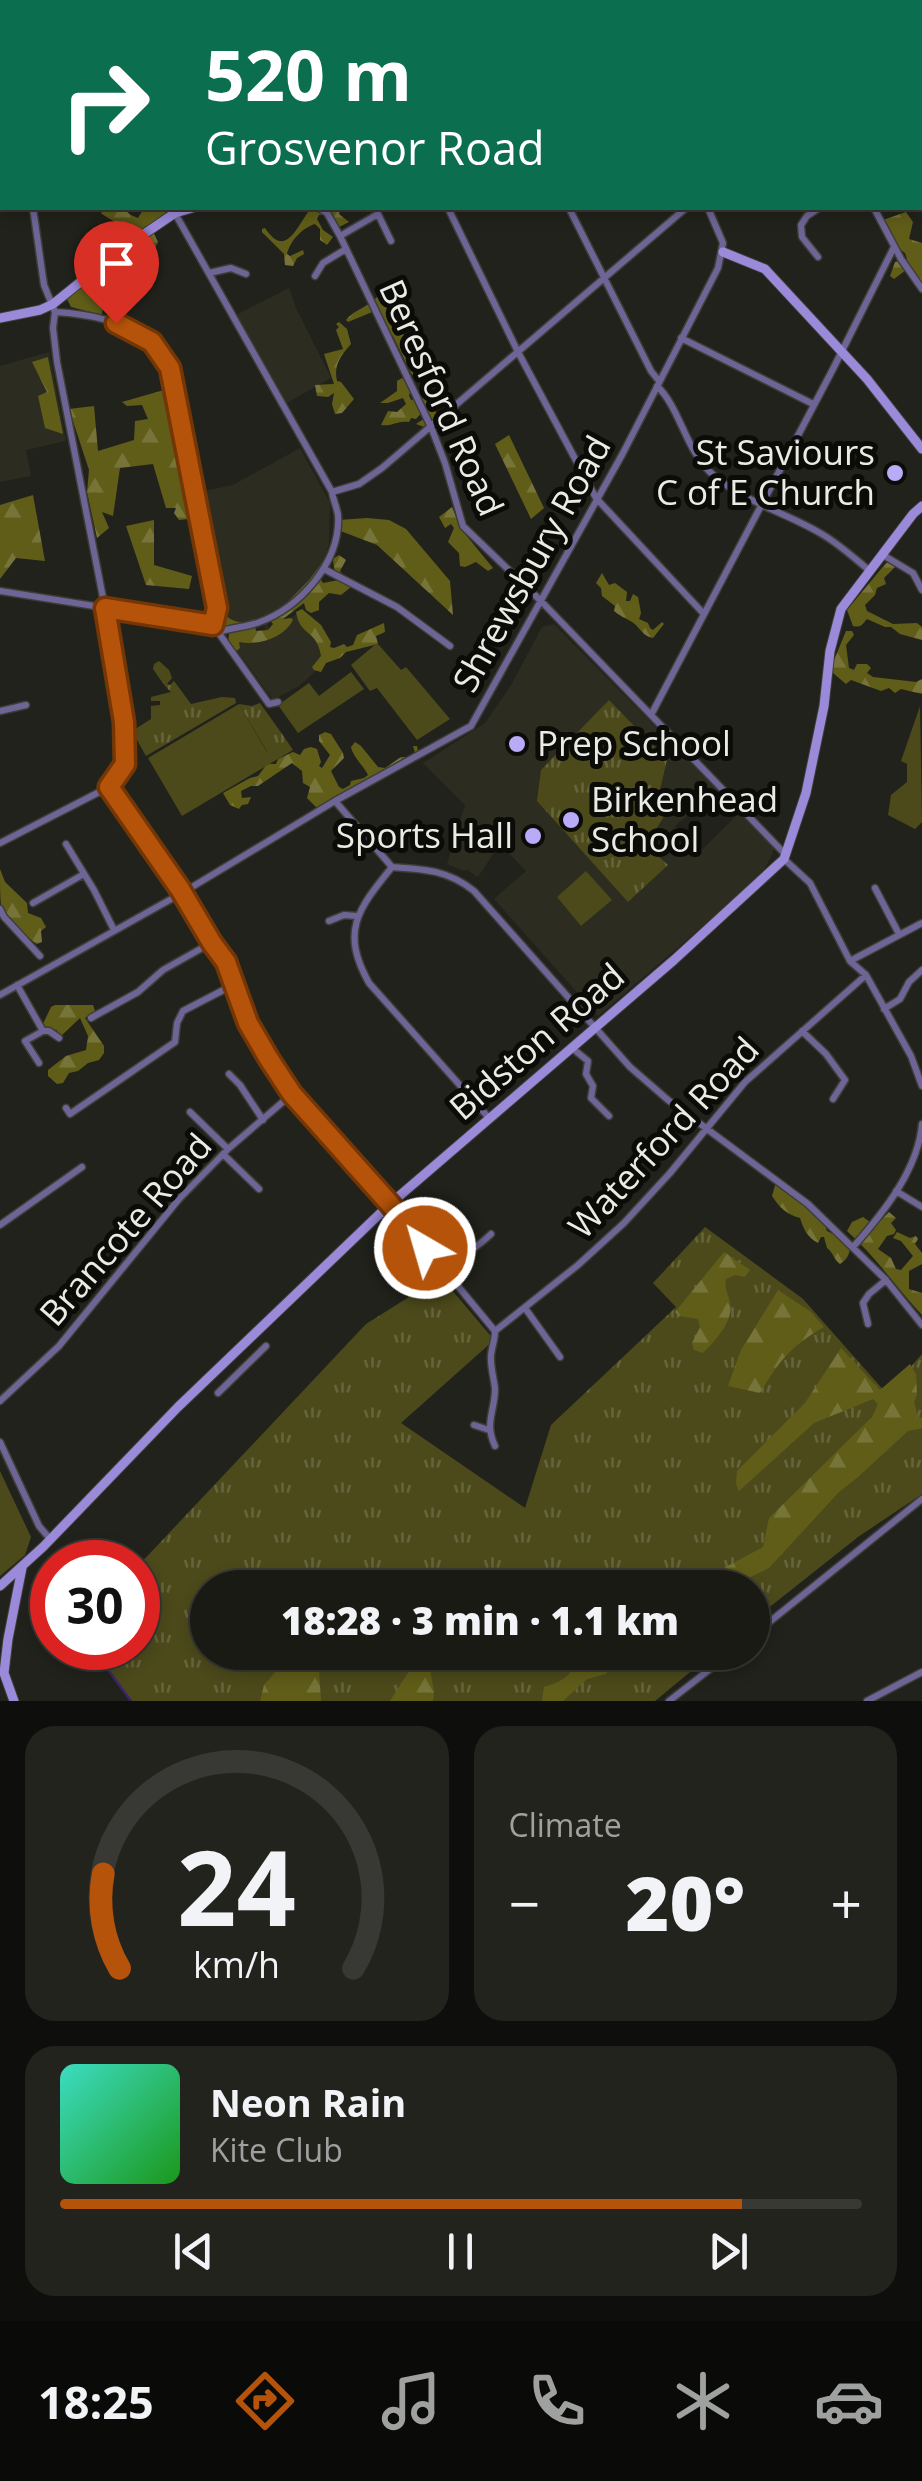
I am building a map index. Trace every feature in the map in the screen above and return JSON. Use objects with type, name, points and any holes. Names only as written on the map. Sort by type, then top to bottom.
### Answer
[{"type":"main road","points":[[0,318],[54,308],[119,251],[174,210]]},
{"type":"main road","points":[[722,252],[765,269],[866,379],[922,449]]},
{"type":"main road","name":"Bidston Road","points":[[51,1540],[178,1407],[390,1204],[721,920],[784,856],[806,793],[836,624],[842,609],[922,506]]},
{"type":"main road","name":"Bidston Road","points":[[0,1586],[30,1560]]},
{"type":"main road","points":[[14,1701],[4,1673],[22,1568]]},
{"type":"street","points":[[0,843],[109,787],[125,764],[124,722],[57,362],[54,308],[44,286],[33,210]]},
{"type":"street","points":[[0,590],[216,629],[256,623],[279,612],[308,591],[324,569],[335,542],[338,514],[332,492],[174,210]]},
{"type":"street","name":"Beresford Road","points":[[322,210],[340,236],[431,427],[463,526],[541,600],[810,882],[850,960],[866,975],[912,1056],[922,1086]]},
{"type":"street","points":[[449,210],[518,352],[596,498],[704,614]]},
{"type":"street","points":[[570,210],[701,462],[725,485],[818,531],[870,571]]},
{"type":"street","points":[[332,492],[371,476],[684,210]]},
{"type":"street","points":[[709,210],[718,226],[722,252]]},
{"type":"street","points":[[815,210],[801,225],[802,237],[818,257]]},
{"type":"street","points":[[875,210],[922,290]]},
{"type":"street","points":[[340,236],[378,214],[390,241]]},
{"type":"street","points":[[651,714],[894,247]]},
{"type":"street","points":[[315,276],[324,263],[346,249]]},
{"type":"street","name":"Shrewsbury Road","points":[[0,994],[471,726],[623,453],[718,268],[722,252]]},
{"type":"street","points":[[209,274],[231,268],[246,274]]},
{"type":"street","points":[[54,308],[116,323],[152,342],[170,368],[217,608],[216,629],[269,704],[278,702]]},
{"type":"street","points":[[681,338],[813,404]]},
{"type":"street","points":[[884,555],[913,574],[922,590]]},
{"type":"street","points":[[324,569],[398,607],[450,646]]},
{"type":"street","points":[[0,711],[26,705]]},
{"type":"street","points":[[109,787],[226,962],[248,1023],[292,1094],[495,1331],[490,1357],[495,1391],[489,1430],[495,1446]]},
{"type":"street","points":[[335,802],[392,867],[438,870],[464,882],[630,1066],[706,1129],[808,1204],[854,1246],[922,1325]]},
{"type":"street","points":[[66,844],[114,930]]},
{"type":"street","points":[[392,867],[357,916],[357,962],[369,983],[490,1120]]},
{"type":"street","points":[[33,902],[84,874]]},
{"type":"street","points":[[875,888],[899,934]]},
{"type":"street","points":[[344,905],[344,915]]},
{"type":"street","points":[[1,915],[40,956]]},
{"type":"street","points":[[329,920],[357,916]]},
{"type":"street","points":[[850,960],[922,923]]},
{"type":"street","points":[[91,1018],[138,992],[162,970],[212,943]]},
{"type":"street","points":[[884,1009],[900,999],[922,970]]},
{"type":"street","name":"Waterford Road","points":[[495,1331],[624,1223],[745,1082],[866,975]]},
{"type":"street","points":[[66,1108],[70,1114],[175,1042],[183,1011],[236,984]]},
{"type":"street","points":[[17,985],[43,1030]]},
{"type":"street","points":[[39,1062],[25,1041],[43,1030],[59,1038]]},
{"type":"street","points":[[802,1031],[845,1080],[833,1099]]},
{"type":"street","points":[[572,1048],[588,1061],[586,1074],[593,1086],[592,1098],[609,1116]]},
{"type":"street","points":[[912,1056],[922,1053]]},
{"type":"street","points":[[229,1074],[262,1120]]},
{"type":"street","name":"Brancote Road","points":[[0,1402],[59,1346],[179,1199],[292,1094]]},
{"type":"street","points":[[190,1112],[259,1188]]},
{"type":"street","points":[[854,1246],[880,1216],[909,1167],[922,1136],[922,1124]]},
{"type":"street","points":[[1,1223],[82,1167]]},
{"type":"street","points":[[896,1190],[922,1207]]},
{"type":"street","points":[[433,1258],[443,1249],[456,1261],[491,1234]]},
{"type":"street","points":[[868,1324],[864,1302],[886,1280]]},
{"type":"street","points":[[854,1300],[864,1302]]},
{"type":"street","points":[[525,1308],[560,1357]]},
{"type":"street","points":[[218,1393],[266,1346]]},
{"type":"street","points":[[230,1358],[241,1370]]},
{"type":"street","points":[[474,1425],[489,1430]]},
{"type":"street","points":[[0,1442],[39,1526],[51,1540]]},
{"type":"street","points":[[770,1621],[922,1499]]},
{"type":"street","points":[[669,1701],[709,1670]]},
{"type":"street","points":[[867,1701],[922,1672]]},
{"type":"shaded area","points":[[289,288],[331,378],[285,404],[236,315]]},
{"type":"shaded area","points":[[49,352],[66,441],[26,450],[31,476],[0,482],[0,366]]},
{"type":"shaded area","points":[[300,448],[330,503],[329,543],[317,578],[266,621],[269,629],[301,612],[336,653],[299,686],[273,700],[231,642],[265,631],[264,621],[223,627],[199,492],[233,485]]},
{"type":"shaded area","name":"Birkenhead School","points":[[554,624],[718,790],[675,826],[691,844],[703,849],[740,812],[774,847],[760,877],[598,1016],[494,899],[526,871],[500,844],[478,877],[447,864],[465,805],[423,763],[485,723],[510,687],[542,627]]},
{"type":"green space","points":[[100,210],[125,210],[138,218],[143,210],[166,210],[153,231],[158,242],[152,254],[141,255],[131,246],[124,256],[129,267],[119,271],[106,266],[113,285],[103,296],[102,315],[71,307],[64,293],[87,266],[97,263],[98,258],[106,259],[114,247],[118,249],[129,241],[121,226]]},
{"type":"green space","points":[[310,210],[339,210],[349,222],[339,227],[331,215],[319,215],[323,230],[333,237],[327,245],[320,240],[320,229],[315,224],[306,229],[287,254],[303,250],[304,254],[293,266],[285,265],[284,254],[262,229],[279,241],[296,231]]},
{"type":"green space","points":[[906,212],[913,222],[909,239],[922,243],[922,283],[906,270],[894,279],[890,276],[895,262],[907,259],[883,220]]},
{"type":"green space","points":[[378,296],[389,303],[394,321],[408,341],[409,360],[417,369],[422,363],[435,363],[428,372],[416,374],[415,378],[377,310],[346,320]]},
{"type":"green space","points":[[339,322],[347,329],[351,344],[337,365],[337,381],[354,399],[342,413],[335,414],[334,393],[317,396],[315,385],[334,384],[324,354],[343,349],[336,330]]},
{"type":"green space","points":[[48,357],[63,434],[45,428],[38,396],[47,392],[32,362]]},
{"type":"green space","points":[[402,378],[408,382],[411,400],[428,394],[432,400],[429,405],[442,413],[427,428],[416,424],[425,418],[426,408],[409,422],[381,425],[388,411],[397,412],[406,404],[403,398],[380,403],[397,391],[397,381]]},
{"type":"green space","points":[[171,388],[197,525],[190,525],[188,519],[179,520],[174,513],[176,508],[166,508],[153,464],[120,468],[113,516],[102,512],[109,528],[97,538],[87,492],[89,470],[69,409],[94,406],[98,451],[134,440],[135,421],[148,419],[142,405],[127,406],[122,402]]},
{"type":"green space","points":[[509,435],[544,508],[531,519],[495,444]]},
{"type":"green space","points":[[33,495],[45,561],[16,558],[0,579],[0,505]]},
{"type":"green space","points":[[452,507],[461,529],[493,568],[488,571],[476,562],[460,566],[459,553],[448,542],[454,528],[451,524],[445,528],[439,517]]},
{"type":"green space","points":[[154,520],[154,565],[192,576],[189,589],[146,585],[126,526]]},
{"type":"green space","points":[[339,520],[389,520],[406,529],[450,581],[453,615],[377,545],[338,530]]},
{"type":"green space","points":[[339,555],[346,560],[340,571],[351,587],[341,595],[329,593],[319,602],[319,610],[311,613],[304,603],[283,619],[293,620],[283,632],[262,642],[239,642],[240,648],[234,653],[228,644],[229,634],[223,634],[216,624],[226,616],[239,622],[254,619],[256,631],[268,630],[273,624],[270,620],[324,560],[323,583],[339,580],[333,559]]},
{"type":"green space","points":[[886,563],[895,567],[884,578],[886,584],[877,588],[865,605],[867,611],[893,624],[917,623],[922,627],[922,640],[867,619],[860,626],[853,626],[847,610]]},
{"type":"green space","points":[[602,573],[609,585],[615,583],[627,592],[626,601],[633,594],[638,597],[639,619],[653,630],[664,624],[653,638],[614,611],[615,606],[602,596],[596,583]]},
{"type":"green space","points":[[302,609],[321,625],[330,647],[353,645],[357,635],[384,623],[385,632],[376,636],[378,644],[346,652],[326,663],[321,672],[312,667],[321,656],[316,641],[298,620],[296,612]]},
{"type":"green space","points":[[846,631],[854,635],[846,645],[849,668],[854,670],[857,664],[867,664],[871,668],[867,673],[873,677],[916,682],[922,679],[922,694],[901,689],[895,693],[889,688],[881,691],[851,680],[846,684],[833,673],[832,665]]},
{"type":"green space","points":[[377,643],[401,670],[406,667],[450,719],[417,740],[377,688],[370,691],[351,665]]},
{"type":"green space","points":[[159,661],[172,678],[167,684],[174,681],[191,704],[222,697],[235,698],[236,703],[146,756],[132,731],[151,719],[151,706],[160,705],[151,697],[171,692],[153,669]]},
{"type":"green space","points":[[351,672],[364,689],[298,733],[278,705],[309,683],[319,696]]},
{"type":"green space","points":[[609,700],[667,760],[658,798],[665,815],[646,845],[668,865],[628,902],[537,801],[541,770]]},
{"type":"green space","points":[[260,703],[287,741],[268,753],[239,704]]},
{"type":"green space","points":[[239,704],[267,752],[287,741],[293,750],[182,816],[148,758]]},
{"type":"green space","points":[[920,706],[922,822],[915,829],[888,815],[891,795],[907,782],[907,764],[901,761]]},
{"type":"green space","points":[[331,734],[343,753],[344,758],[331,771],[343,789],[351,781],[368,775],[352,751],[355,742],[378,767],[385,768],[415,753],[413,746],[417,746],[419,757],[325,810],[307,798],[310,787],[303,783],[302,771],[292,763],[258,786],[241,791],[242,798],[251,797],[248,804],[239,809],[230,805],[223,793],[258,776],[267,764],[276,764],[293,752],[300,755],[304,749],[317,749],[322,768],[330,755],[319,741],[319,735]]},
{"type":"green space","points":[[0,869],[5,882],[27,903],[28,913],[41,918],[46,927],[41,931],[42,942],[37,944],[3,911]]},
{"type":"green space","points":[[586,871],[612,900],[581,926],[557,897]]},
{"type":"green space","points":[[55,1005],[93,1005],[95,1011],[85,1018],[104,1046],[99,1060],[69,1073],[63,1083],[57,1084],[48,1076],[48,1070],[66,1056],[86,1050],[88,1036],[80,1018],[61,1036],[56,1034],[57,1030],[43,1028]]},
{"type":"green space","points":[[776,1182],[797,1191],[800,1199],[822,1217],[827,1231],[849,1242],[849,1254],[843,1262],[836,1260],[824,1237],[818,1243],[814,1241],[800,1218],[778,1204],[772,1196]]},
{"type":"green space","points":[[889,1212],[896,1218],[891,1223],[896,1230],[878,1249],[901,1270],[913,1256],[901,1241],[893,1238],[897,1232],[918,1239],[915,1244],[922,1253],[922,1264],[909,1271],[909,1289],[922,1293],[922,1315],[847,1231],[852,1222],[863,1217],[875,1226]]},
{"type":"green space","points":[[705,1227],[803,1299],[887,1394],[922,1354],[922,1494],[858,1537],[770,1607],[770,1570],[190,1570],[190,1670],[692,1670],[655,1701],[132,1701],[108,1670],[160,1670],[160,1543],[366,1324],[441,1277],[494,1340],[401,1423],[525,1508],[551,1425],[676,1307],[653,1283]]},
{"type":"green space","points":[[724,1252],[750,1270],[745,1277],[735,1275],[726,1279],[729,1317],[703,1353],[694,1350],[692,1343],[700,1327],[698,1319],[675,1312]]},
{"type":"green space","points":[[778,1290],[811,1312],[824,1327],[787,1355],[760,1393],[728,1386],[741,1350]]},
{"type":"green space","points":[[841,1348],[880,1390],[910,1364],[916,1374],[914,1402],[922,1428],[908,1431],[839,1492],[769,1568],[720,1570],[763,1547],[769,1518],[872,1417],[878,1404],[873,1399],[814,1423],[739,1491],[737,1471],[805,1403]]},
{"type":"green space","points":[[0,1471],[31,1537],[25,1555],[0,1576]]},
{"type":"green space","points":[[277,1670],[319,1670],[321,1701],[260,1701],[264,1685]]},
{"type":"green space","points":[[410,1670],[430,1670],[433,1701],[390,1701]]},
{"type":"green space","points":[[607,1670],[606,1674],[587,1679],[563,1701],[542,1701],[544,1687],[571,1671]]},
{"type":"waterway","points":[[108,1670],[131,1701]]},
{"type":"place","name":"St Saviours C of E Church","points":[[895,473]]},
{"type":"place","name":"Prep School","points":[[517,744]]},
{"type":"place","name":"Birkenhead School","points":[[571,820]]},
{"type":"place","name":"Sports Hall","points":[[533,836]]},
{"type":"route","points":[[116,323],[152,342],[170,368],[217,608],[213,625],[105,608],[124,722],[125,764],[109,787],[226,962],[248,1023],[292,1094],[425,1248]]}]
